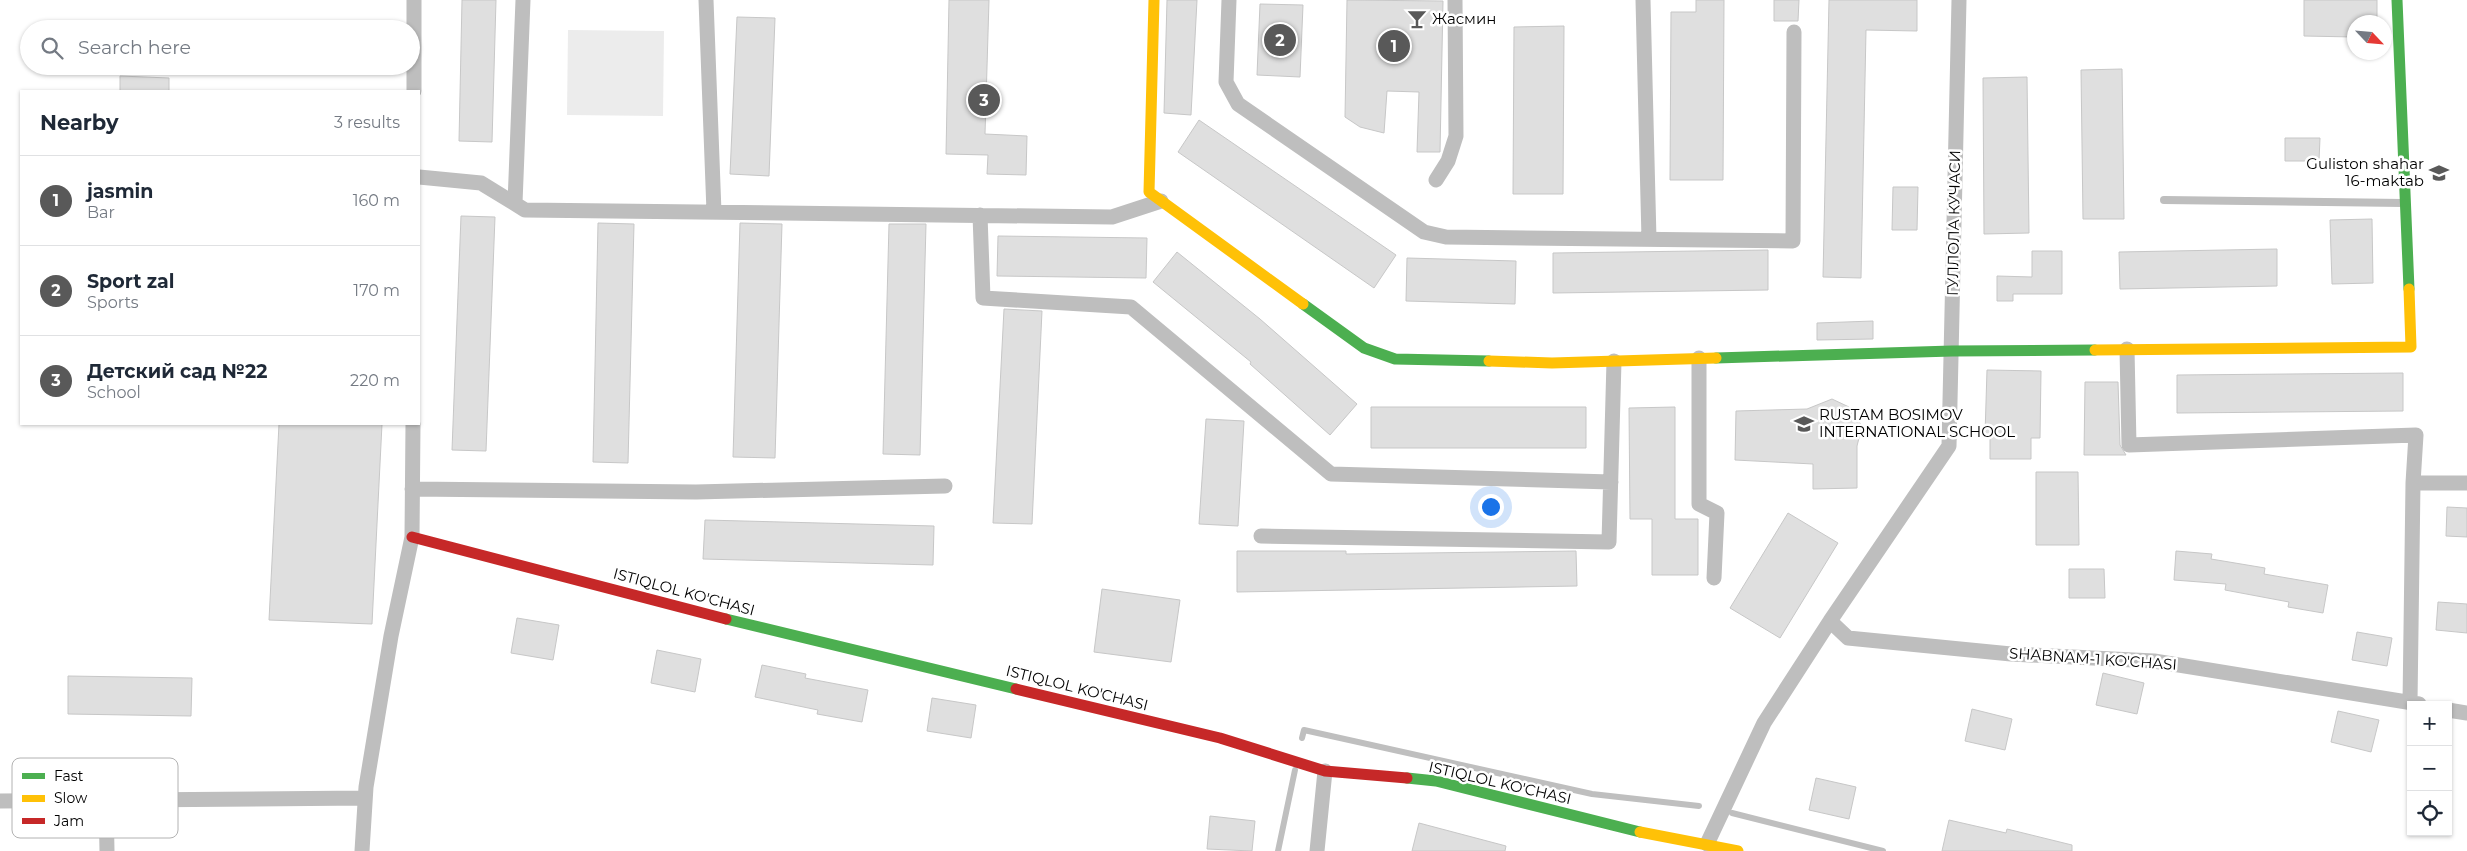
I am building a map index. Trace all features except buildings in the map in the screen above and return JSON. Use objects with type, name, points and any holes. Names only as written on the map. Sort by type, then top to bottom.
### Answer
[{"type":"street","points":[[414,0],[414,20]]},
{"type":"street","points":[[515,203],[523,0]]},
{"type":"street","points":[[706,0],[714,212]]},
{"type":"street","points":[[1154,0],[1148,192],[1364,348],[1395,359],[1552,363],[1952,351],[2411,347],[2397,0]]},
{"type":"street","points":[[1229,0],[1226,82],[1238,104],[1424,232],[1446,237],[1793,241],[1794,32]]},
{"type":"street","points":[[1436,180],[1448,161],[1456,136],[1455,0]]},
{"type":"street","points":[[1642,0],[1649,239]]},
{"type":"street","name":"ГУЛЛОЛА КУЧАСИ","points":[[1830,621],[1950,446],[1959,0]]},
{"type":"street","points":[[414,75],[414,90]]},
{"type":"street","points":[[420,177],[481,183],[525,210],[1112,217],[1161,201]]},
{"type":"street","points":[[980,215],[983,298],[1131,307],[1331,474],[1611,482]]},
{"type":"street","points":[[2128,349],[2129,446],[2416,435],[2413,482],[2415,701]]},
{"type":"street","points":[[1700,358],[1699,504],[1717,513],[1714,578]]},
{"type":"street","points":[[1261,536],[1609,542],[1614,361]]},
{"type":"street","points":[[362,851],[365,798],[391,636],[412,537],[413,425]]},
{"type":"street","points":[[2413,482],[2467,483]]},
{"type":"street","points":[[412,489],[696,492],[945,486]]},
{"type":"street","name":"ISTIQLOL KO'CHASI","points":[[412,537],[749,625],[1220,738],[1326,771],[1436,781],[1620,828],[1738,851]]},
{"type":"street","points":[[1707,844],[1764,724],[1830,621]]},
{"type":"street","name":"SHABNAM-1 KO'CHASI","points":[[1830,621],[1848,638],[2011,654],[2154,661],[2407,703]]},
{"type":"street","points":[[2452,711],[2467,713]]},
{"type":"street","points":[[1317,851],[1326,771]]},
{"type":"street","points":[[178,799],[365,798]]},
{"type":"street","points":[[107,838],[107,851]]},
{"type":"lane","points":[[2164,200],[2405,203]]},
{"type":"shaded area","points":[[568,30],[664,31],[663,116],[567,115]]},
{"type":"waterway","points":[[1302,738],[1304,730],[1592,794],[1699,806]]},
{"type":"waterway","points":[[1278,851],[1295,770]]},
{"type":"waterway","points":[[1732,813],[1883,851]]},
{"type":"traffic: fast","points":[[2397,0],[2409,289]]},
{"type":"traffic: fast","points":[[1303,304],[1364,348],[1395,359],[1489,361]]},
{"type":"traffic: fast","points":[[1716,358],[1952,351],[2095,350]]},
{"type":"traffic: fast","points":[[726,619],[1016,689]]},
{"type":"traffic: fast","points":[[1407,778],[1436,781],[1640,832]]},
{"type":"traffic: slow","points":[[1154,0],[1149,192],[1303,304]]},
{"type":"traffic: slow","points":[[2095,350],[2411,347],[2409,289]]},
{"type":"traffic: slow","points":[[1489,361],[1552,363],[1716,358]]},
{"type":"traffic: slow","points":[[1640,832],[1738,851]]},
{"type":"traffic: jam","points":[[412,537],[726,619]]},
{"type":"traffic: jam","points":[[1016,689],[1220,738],[1325,771],[1407,778]]},
{"type":"place","name":"Жасмин","points":[[1417,19]]},
{"type":"place","name":"Sport zal","points":[[1280,40]]},
{"type":"place","name":"jasmin","points":[[1394,46]]},
{"type":"place","name":"Детский сад №22","points":[[984,100]]},
{"type":"place","name":"Guliston shahar 16-maktab","points":[[2439,173]]},
{"type":"place","name":"RUSTAM BOSIMOV INTERNATIONAL SCHOOL","points":[[1804,424]]}]
